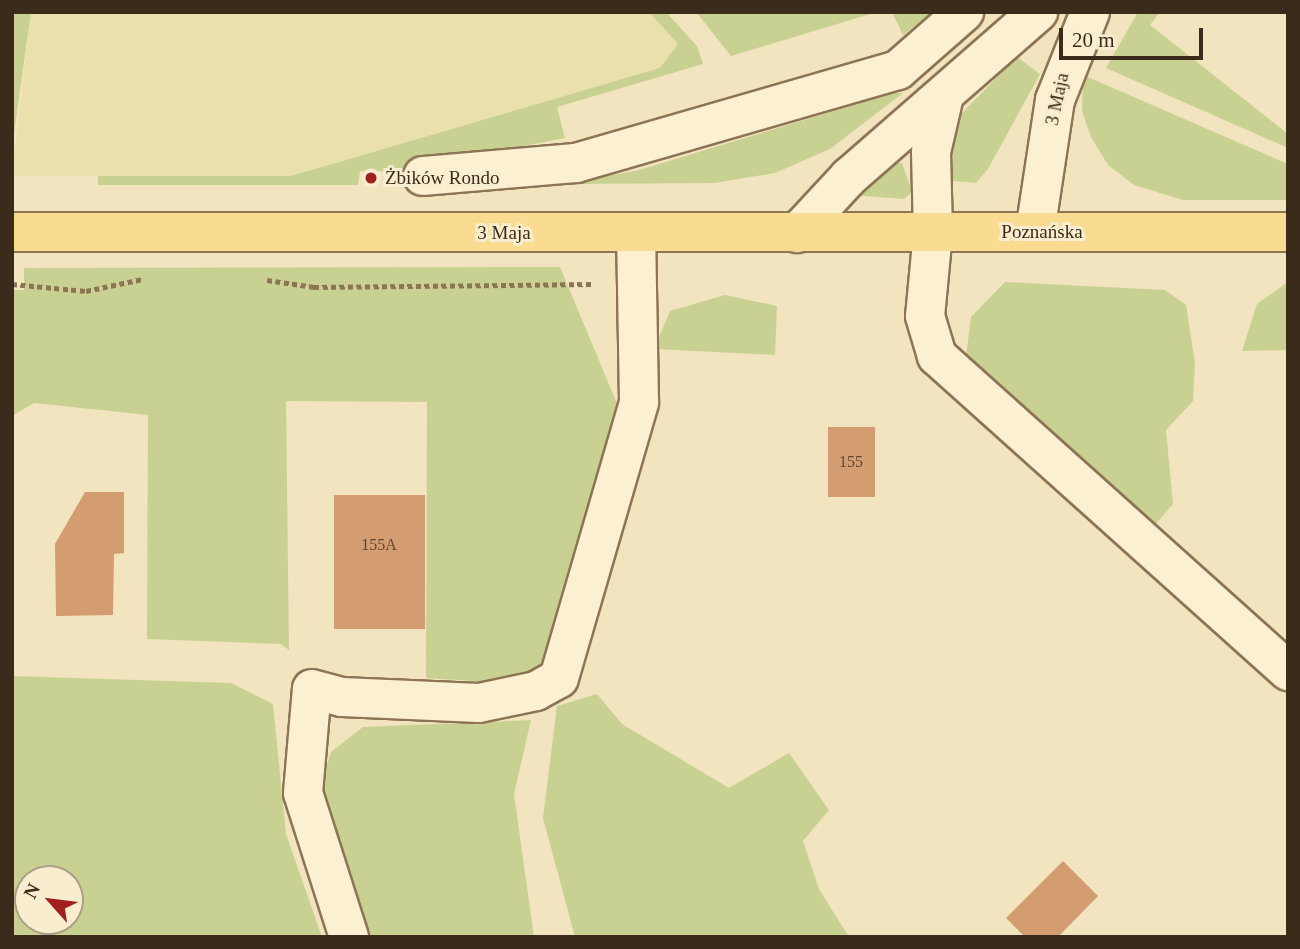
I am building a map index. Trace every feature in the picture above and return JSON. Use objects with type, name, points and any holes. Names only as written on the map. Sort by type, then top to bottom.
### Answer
[{"type":"main road","name":"3 Maja","points":[[12,232],[797,233]]},
{"type":"main road","name":"Poznańska","points":[[797,233],[1288,232]]},
{"type":"street","points":[[423,176],[576,163],[898,70],[964,12]]},
{"type":"street","points":[[797,233],[849,177],[943,100],[1038,12]]},
{"type":"street","name":"3 Maja","points":[[1035,232],[1055,100],[1090,12]]},
{"type":"street","points":[[943,100],[931,152],[933,232],[925,316],[937,356],[1288,671]]},
{"type":"street","points":[[349,937],[303,793],[312,689],[342,697],[479,703],[536,691],[559,678],[639,402],[636,233]]},
{"type":"path","points":[[12,284],[86,290],[148,278]]},
{"type":"path","points":[[256,279],[314,287],[638,286]]},
{"type":"shaded area","points":[[31,12],[649,12],[679,45],[660,68],[291,176],[12,176]]},
{"type":"green space","points":[[12,12],[31,12],[12,148]]},
{"type":"green space","points":[[649,12],[666,12],[697,46],[703,64],[557,107],[565,138],[410,168],[410,184],[388,184],[387,171],[360,171],[358,185],[98,185],[98,176],[291,176],[660,68],[678,44]]},
{"type":"green space","points":[[696,12],[877,12],[731,56]]},
{"type":"green space","points":[[892,12],[932,12],[903,35]]},
{"type":"green space","points":[[1138,12],[1160,12],[1150,25],[1288,134],[1288,148],[1106,68]]},
{"type":"green space","points":[[1017,57],[1040,74],[988,169],[976,183],[953,181],[946,162],[961,114]]},
{"type":"green space","points":[[1083,75],[1288,164],[1288,200],[1183,200],[1134,185],[1108,165],[1091,137],[1082,111]]},
{"type":"green space","points":[[894,93],[903,93],[830,149],[775,173],[715,183],[566,184],[639,170]]},
{"type":"green space","points":[[892,162],[902,163],[912,192],[904,199],[850,195]]},
{"type":"green space","points":[[560,267],[618,406],[540,672],[488,682],[426,678],[427,402],[286,401],[289,650],[281,644],[147,639],[148,415],[34,403],[12,416],[12,290],[24,290],[24,268]]},
{"type":"green space","points":[[1005,282],[1165,290],[1186,305],[1195,363],[1193,401],[1166,430],[1173,504],[1155,525],[966,356],[971,317]]},
{"type":"green space","points":[[1288,282],[1288,350],[1242,351],[1257,304]]},
{"type":"green space","points":[[725,295],[777,306],[775,355],[654,349],[670,311]]},
{"type":"green space","points":[[12,676],[231,683],[273,704],[286,834],[322,937],[12,937]]},
{"type":"green space","points":[[597,694],[622,724],[729,788],[789,753],[829,810],[803,841],[819,889],[849,937],[575,937],[543,818],[557,706]]},
{"type":"green space","points":[[531,720],[514,794],[534,937],[365,937],[321,784],[331,752],[363,727]]},
{"type":"building","points":[[828,427],[875,427],[875,497],[828,497]]},
{"type":"building","points":[[85,492],[124,492],[124,553],[114,554],[113,615],[56,616],[55,544]]},
{"type":"building","points":[[334,495],[425,495],[425,629],[334,629]]},
{"type":"building","points":[[1063,861],[1098,896],[1058,937],[1025,937],[1006,918]]},
{"type":"place","name":"Żbików Rondo","points":[[371,178]]}]
